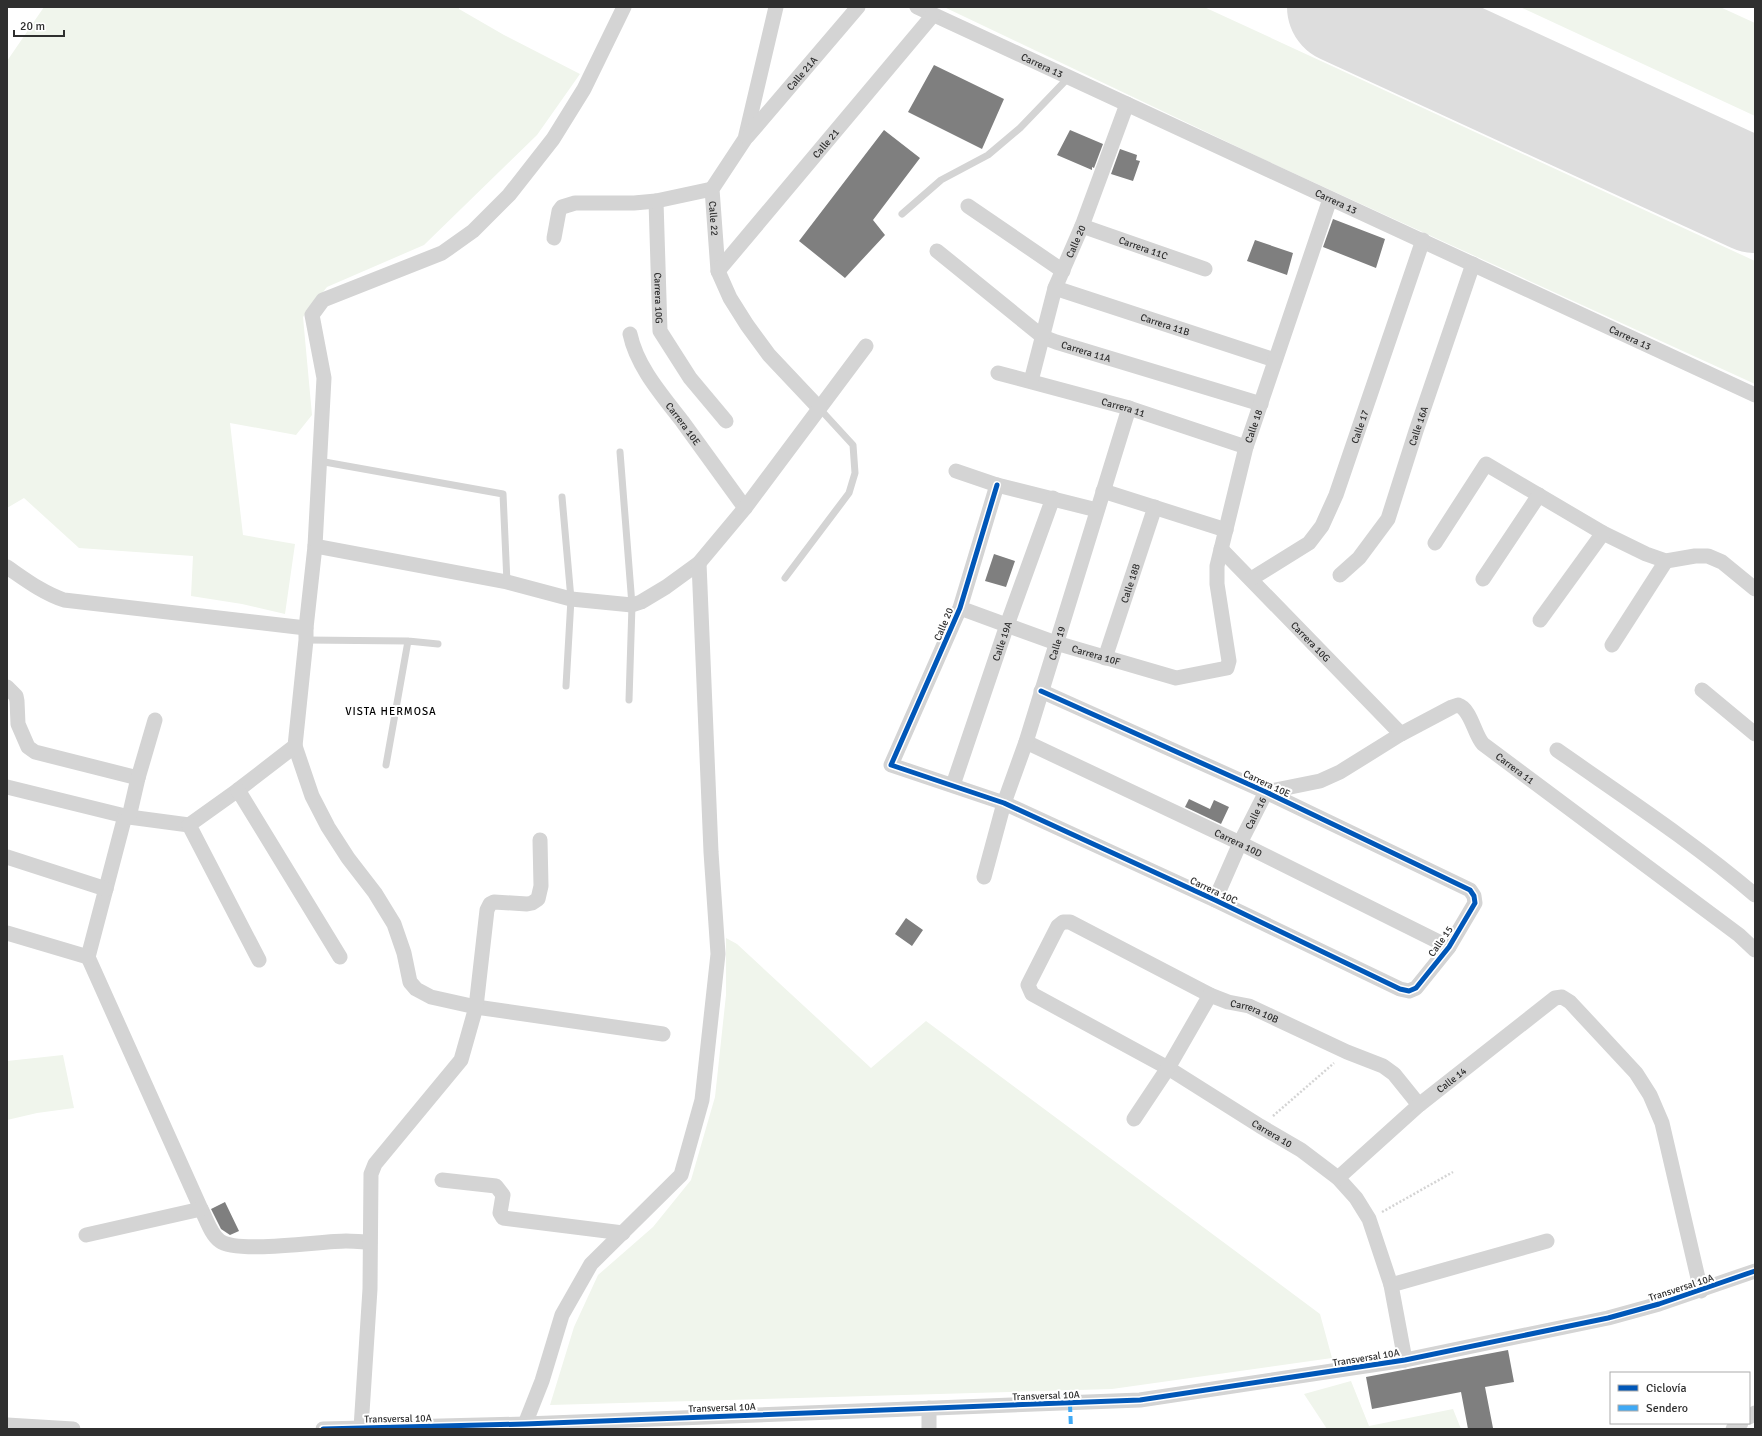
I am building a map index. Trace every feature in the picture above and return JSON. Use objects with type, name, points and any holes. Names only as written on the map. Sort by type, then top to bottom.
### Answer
[{"type":"street","points":[[624,7],[584,89],[553,139],[509,195],[473,231],[442,253],[323,300],[312,315],[324,378],[315,546],[295,746],[312,796],[328,827],[348,858],[376,893],[394,924],[404,953],[410,982],[416,989],[431,997],[476,1007],[663,1034]]},
{"type":"street","name":"Calle 22","points":[[776,7],[745,139],[712,189],[718,271],[730,298],[747,325],[769,355],[819,408]]},
{"type":"street","name":"Calle 21A","points":[[745,139],[858,7]]},
{"type":"street","name":"Carrera 13","points":[[917,7],[1755,395]]},
{"type":"street","name":"Calle 21","points":[[718,271],[933,15]]},
{"type":"street","name":"Calle 20","points":[[1031,381],[1055,288],[1082,226],[1127,104]]},
{"type":"street","points":[[554,238],[559,211],[575,203],[634,203],[656,201],[712,189]]},
{"type":"street","name":"Calle 18","points":[[1229,661],[1216,576],[1226,530],[1246,447],[1330,199]]},
{"type":"street","name":"Carrera 10G","points":[[656,201],[660,331],[690,378],[726,421]]},
{"type":"street","points":[[968,206],[1062,271]]},
{"type":"street","name":"Carrera 11C","points":[[1082,226],[1205,269]]},
{"type":"street","name":"Calle 17","points":[[1251,579],[1309,543],[1322,526],[1336,495],[1423,240]]},
{"type":"street","name":"Carrera 11A","points":[[937,251],[1043,336],[1056,342],[1261,404]]},
{"type":"street","name":"Calle 16A","points":[[1340,574],[1359,558],[1388,520],[1416,431],[1473,264]]},
{"type":"street","name":"Carrera 11B","points":[[1055,288],[1275,360]]},
{"type":"street","name":"Carrera 10E","points":[[630,334],[632,344],[651,378],[745,508]]},
{"type":"street","points":[[315,546],[506,582],[571,599],[632,605],[641,602],[666,587],[698,562],[745,508],[866,346]]},
{"type":"street","name":"Carrera 11","points":[[998,373],[1128,408],[1246,447]]},
{"type":"street","name":"Calle 19","points":[[984,877],[1004,803],[1026,742],[1128,408]]},
{"type":"street","points":[[1435,543],[1486,464],[1603,532],[1646,554],[1666,561],[1695,556],[1708,556],[1722,562],[1755,589]]},
{"type":"street","points":[[956,471],[997,485],[1097,510]]},
{"type":"street","name":"Calle 20","points":[[891,765],[960,608],[997,485]]},
{"type":"street","points":[[1103,491],[1226,530]]},
{"type":"street","points":[[1483,579],[1539,495]]},
{"type":"street","name":"Calle 19A","points":[[953,785],[1052,498]]},
{"type":"street","name":"Calle 18B","points":[[1104,658],[1155,507]]},
{"type":"street","points":[[1540,620],[1603,532]]},
{"type":"street","name":"Carrera 10G","points":[[1222,549],[1401,734]]},
{"type":"street","points":[[1612,645],[1666,561]]},
{"type":"street","points":[[525,1424],[542,1381],[562,1315],[591,1264],[681,1175],[702,1100],[718,954],[711,844],[698,562]]},
{"type":"street","points":[[7,567],[41,590],[64,600],[306,634]]},
{"type":"street","name":"Carrera 10F","points":[[960,608],[1056,643],[1176,678],[1225,669],[1229,661]]},
{"type":"street","points":[[7,687],[16,696],[18,701],[18,724],[28,747],[35,752],[138,778]]},
{"type":"street","points":[[1702,690],[1755,734]]},
{"type":"street","name":"Carrera 10E","points":[[1042,691],[1266,792],[1470,890],[1474,896],[1475,903]]},
{"type":"street","name":"Carrera 11","points":[[1266,792],[1320,781],[1340,772],[1401,734],[1452,707],[1462,706],[1466,710],[1479,739],[1484,744],[1739,935],[1755,950]]},
{"type":"street","points":[[154,720],[88,957],[201,1209],[219,1241],[228,1245],[260,1246],[304,1245],[345,1241],[370,1242]]},
{"type":"street","name":"Carrera 10D","points":[[1026,742],[1240,843],[1449,947]]},
{"type":"street","points":[[7,787],[127,816],[189,826],[295,746]]},
{"type":"street","points":[[1557,750],[1710,858],[1755,895]]},
{"type":"street","name":"Carrera 10C","points":[[891,765],[1004,803],[1215,900],[1400,989],[1409,991],[1416,988]]},
{"type":"street","points":[[238,790],[340,957]]},
{"type":"street","name":"Calle 16","points":[[1215,900],[1240,843],[1266,792]]},
{"type":"street","points":[[189,826],[259,960]]},
{"type":"street","points":[[361,1428],[369,1296],[371,1174],[375,1164],[462,1060],[476,1007],[487,910],[490,904],[494,902],[527,904],[538,899],[541,886],[540,840]]},
{"type":"street","points":[[7,857],[106,889]]},
{"type":"street","name":"Calle 15","points":[[1416,988],[1449,947],[1475,903]]},
{"type":"street","name":"Carrera 10B","points":[[1032,994],[1028,985],[1058,926],[1063,922],[1070,922],[1210,995],[1228,1002],[1249,1006],[1347,1052],[1383,1066],[1394,1074],[1419,1105]]},
{"type":"street","points":[[7,933],[88,957]]},
{"type":"street","name":"Carrera 10","points":[[1032,994],[1168,1068],[1301,1150],[1338,1178],[1356,1198],[1369,1219],[1391,1285],[1405,1360]]},
{"type":"street","points":[[1134,1119],[1168,1068],[1210,995]]},
{"type":"street","name":"Calle 14","points":[[1338,1178],[1419,1105],[1555,998],[1562,996],[1570,1002],[1636,1073],[1650,1095],[1662,1123],[1701,1291]]},
{"type":"street","points":[[442,1180],[496,1186],[502,1193],[500,1213],[503,1218],[623,1232]]},
{"type":"street","points":[[86,1235],[201,1209]]},
{"type":"street","points":[[1391,1285],[1547,1241]]},
{"type":"street","name":"Transversal 10A","points":[[323,1429],[496,1427],[525,1424],[1140,1400],[1405,1360],[1608,1318],[1701,1291],[1755,1271]]},
{"type":"street","points":[[929,1408],[929,1429]]},
{"type":"street","points":[[7,1425],[73,1429]]},
{"type":"lane","points":[[902,214],[940,180],[988,155],[1020,128],[1069,78]]},
{"type":"lane","points":[[785,578],[849,493],[855,473],[853,445],[819,408]]},
{"type":"lane","points":[[620,452],[632,605],[629,700]]},
{"type":"lane","points":[[319,461],[503,494],[506,582]]},
{"type":"lane","points":[[562,497],[571,599],[566,686]]},
{"type":"lane","points":[[306,634],[438,644]]},
{"type":"lane","points":[[386,765],[408,641]]},
{"type":"path","points":[[1260,1126],[1347,1052]]},
{"type":"path","points":[[1369,1219],[1453,1172]]},
{"type":"shaded area","points":[[44,7],[459,7],[459,9],[504,35],[580,74],[537,135],[424,245],[327,287],[303,317],[312,415],[296,435],[230,423],[243,535],[295,544],[285,614],[242,604],[191,596],[193,556],[79,548],[24,498],[7,508],[7,61]]},
{"type":"shaded area","points":[[944,7],[1204,7],[1755,261],[1755,384],[1278,166]]},
{"type":"shaded area","points":[[1520,7],[1720,7],[1755,23],[1755,116]]},
{"type":"shaded area","points":[[726,938],[737,944],[871,1068],[926,1021],[1320,1314],[1332,1358],[1112,1389],[550,1405],[574,1327],[598,1275],[653,1227],[691,1180],[715,1097],[726,995]]},
{"type":"shaded area","points":[[63,1055],[74,1108],[37,1113],[7,1120],[7,1061]]},
{"type":"shaded area","points":[[1351,1381],[1369,1426],[1453,1409],[1461,1429],[1327,1429],[1304,1394]]},
{"type":"building","points":[[934,65],[1004,99],[982,149],[908,112]]},
{"type":"building","points":[[884,130],[920,158],[873,220],[885,235],[845,278],[799,241]]},
{"type":"building","points":[[1070,130],[1103,144],[1092,170],[1057,155]]},
{"type":"building","points":[[1120,149],[1137,155],[1136,160],[1140,161],[1133,181],[1111,174]]},
{"type":"building","points":[[1333,219],[1385,239],[1376,268],[1323,247]]},
{"type":"building","points":[[1255,240],[1293,253],[1287,275],[1247,261]]},
{"type":"building","points":[[994,554],[1015,561],[1006,587],[985,581]]},
{"type":"building","points":[[1189,799],[1210,809],[1214,800],[1229,807],[1221,824],[1185,807]]},
{"type":"building","points":[[906,918],[923,930],[912,946],[895,934]]},
{"type":"building","points":[[225,1202],[239,1231],[230,1235],[221,1229],[211,1209]]},
{"type":"building","points":[[1508,1350],[1514,1382],[1485,1387],[1493,1428],[1468,1429],[1461,1392],[1372,1409],[1366,1377]]},
{"type":"runway","points":[[1344,7],[1755,196]]},
{"type":"marked path","points":[[1070,1404],[1071,1429]]},
{"type":"cycle path","points":[[997,485],[960,608],[891,765],[1004,803],[1215,900],[1400,989],[1409,991],[1416,988],[1449,947],[1475,903],[1474,896],[1470,890],[1266,792],[1041,691]]},
{"type":"cycle path","points":[[323,1429],[525,1424],[1140,1400],[1405,1360],[1608,1318],[1659,1304],[1755,1271]]},
{"type":"district","name":"VISTA HERMOSA","points":[[391,711]]}]
